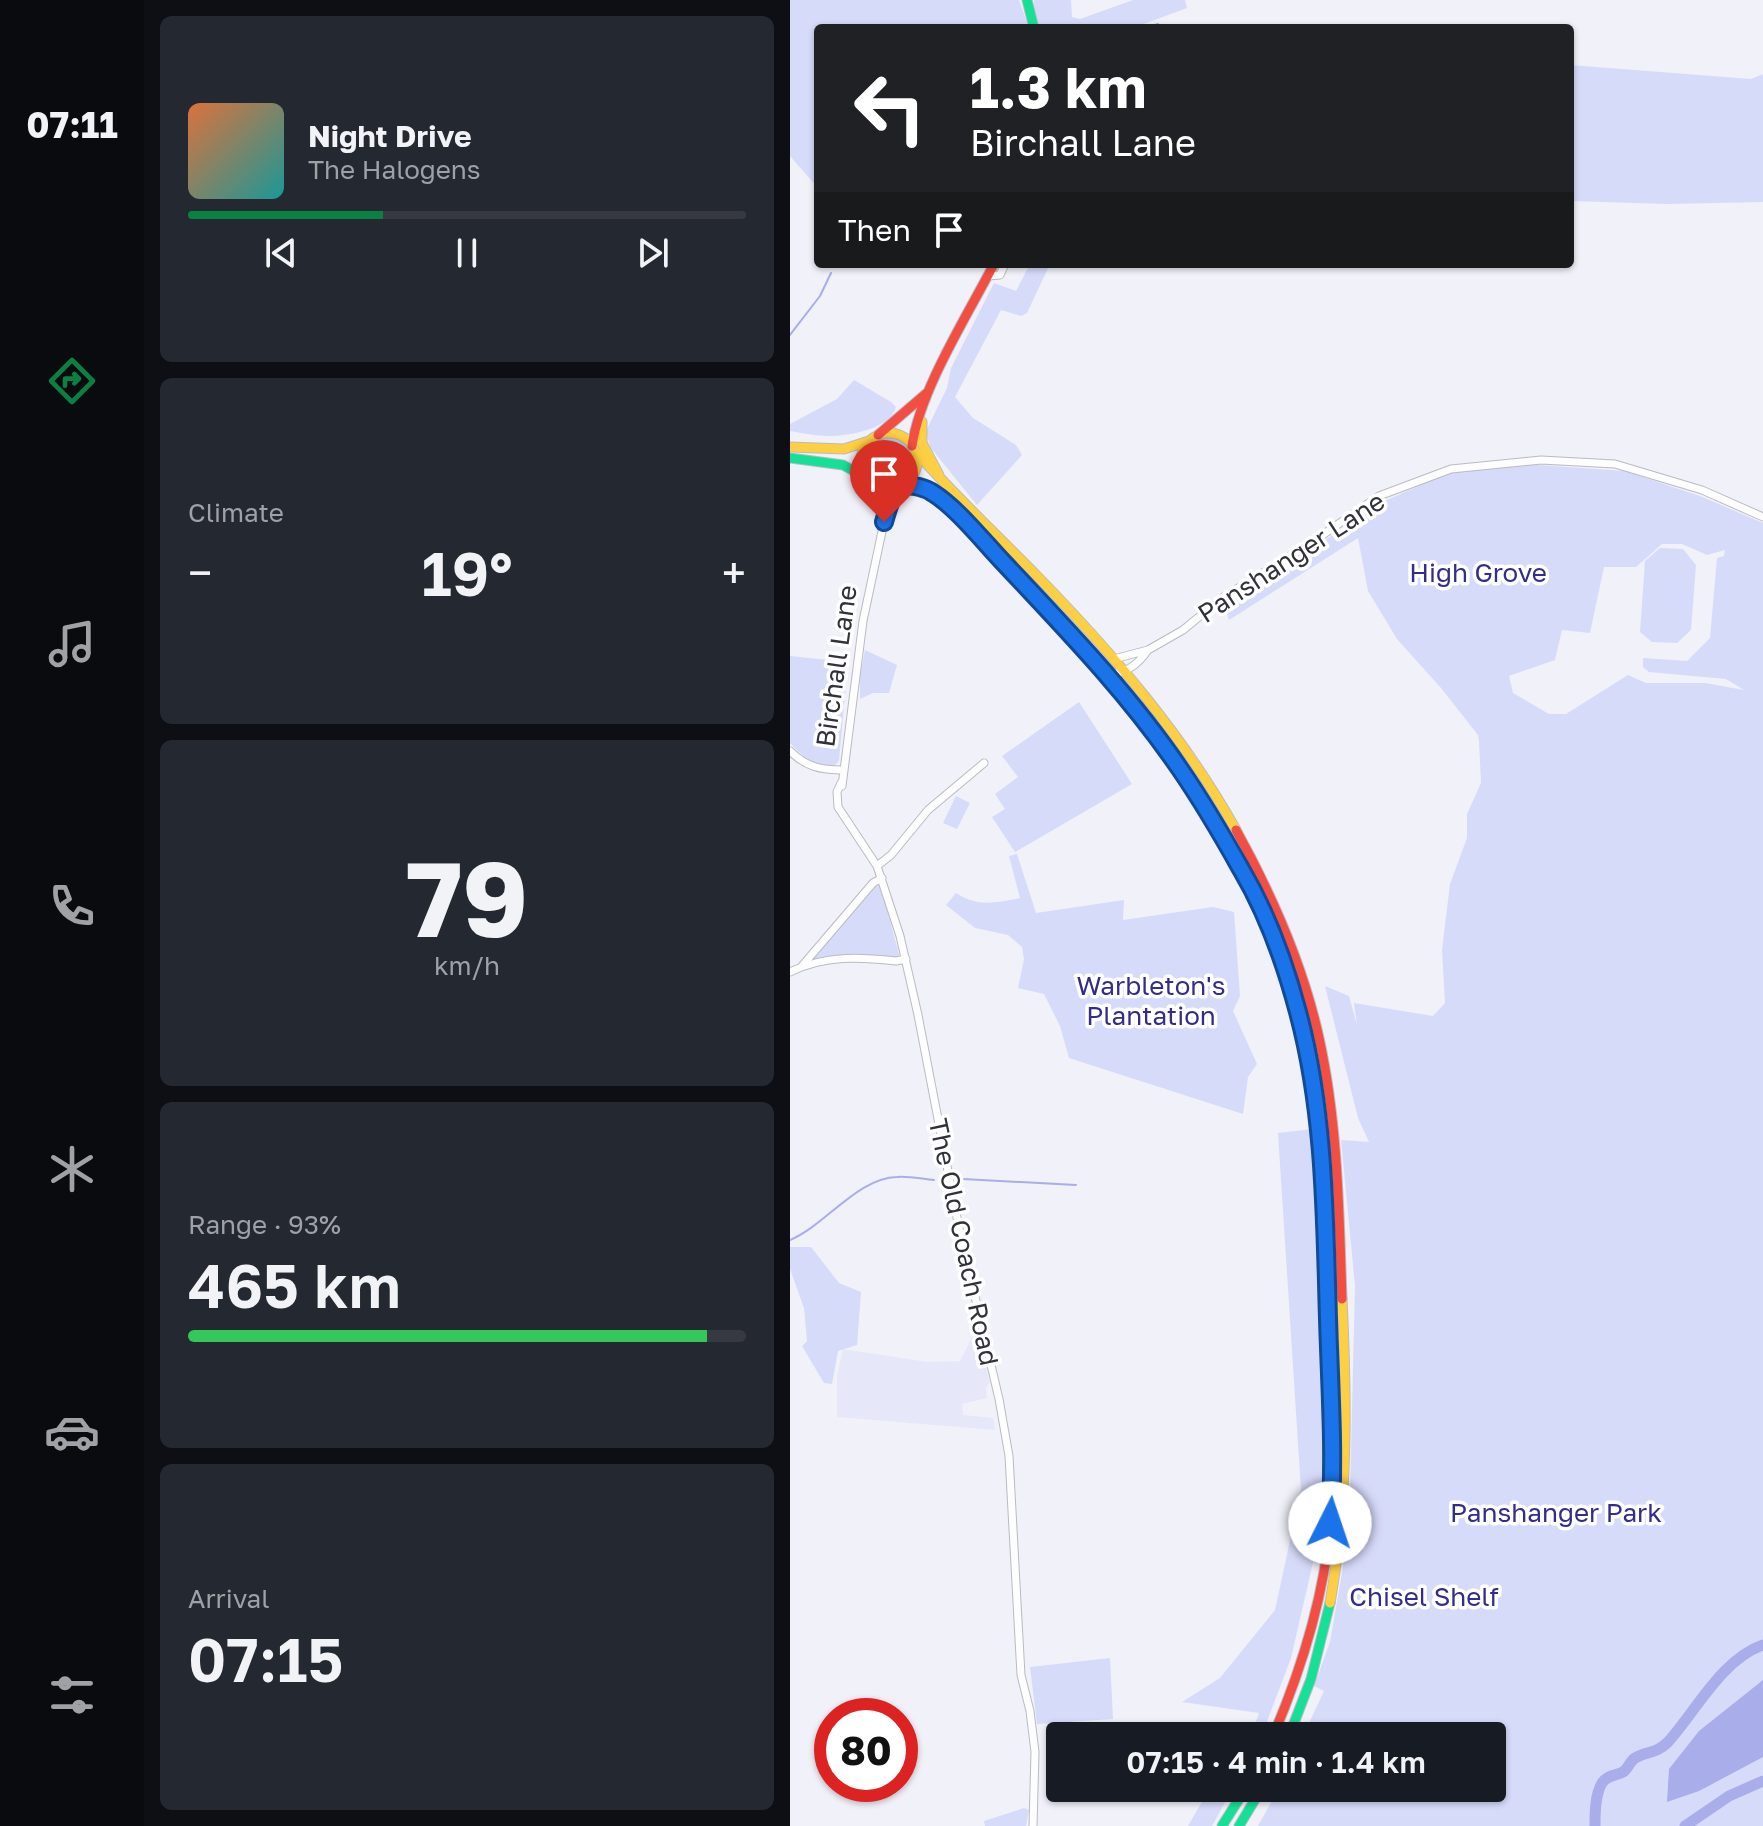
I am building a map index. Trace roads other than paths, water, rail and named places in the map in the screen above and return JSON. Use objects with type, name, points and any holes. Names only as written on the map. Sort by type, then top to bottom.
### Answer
[{"type":"main road","points":[[1027,0],[1035,24]]},
{"type":"main road","points":[[901,487],[914,473],[917,458],[914,448],[915,424],[992,268]]},
{"type":"main road","points":[[790,447],[844,449],[869,441],[928,396]]},
{"type":"main road","points":[[928,396],[920,427],[921,437],[941,481]]},
{"type":"main road","points":[[878,435],[893,433],[907,440],[941,481],[1114,659],[1163,718],[1221,804],[1257,872],[1299,968],[1311,1008],[1328,1091],[1335,1147],[1343,1303],[1345,1497],[1337,1571],[1322,1645],[1295,1722]]},
{"type":"main road","points":[[865,477],[860,459],[869,441]]},
{"type":"main road","points":[[790,458],[843,465],[873,485],[890,490],[920,487],[937,495],[1045,606],[1180,768],[1243,872],[1277,946],[1298,1013],[1315,1095],[1321,1151],[1333,1478],[1325,1567],[1296,1677],[1278,1722]]},
{"type":"main road","points":[[1222,1826],[1237,1802]]},
{"type":"main road","points":[[1239,1826],[1254,1802]]},
{"type":"street","points":[[988,276],[1000,275],[1003,268]]},
{"type":"street","name":"Panshanger Lane","points":[[1114,659],[1148,650],[1183,630],[1222,598],[1308,545],[1379,496],[1451,469],[1541,460],[1615,464],[1702,490],[1763,517]]},
{"type":"street","name":"Birchall Lane","points":[[873,485],[884,522]]},
{"type":"street","name":"Birchall Lane","points":[[843,770],[861,631],[884,522],[901,487]]},
{"type":"street","name":"Panshanger Lane","points":[[1124,671],[1132,668],[1148,650]]},
{"type":"street","points":[[1104,674],[1116,675],[1124,671]]},
{"type":"street","points":[[790,751],[816,768],[843,770]]},
{"type":"street","points":[[877,866],[891,855],[928,810],[984,763]]},
{"type":"street","name":"The Old Coach Road","points":[[843,770],[843,807],[882,878],[906,959],[959,1228],[999,1399],[1009,1456],[1022,1671],[1035,1752],[1033,1826]]},
{"type":"street","points":[[802,966],[873,883],[882,878]]},
{"type":"street","points":[[790,972],[838,957],[906,959]]},
{"type":"water","points":[[1763,1680],[1763,1757],[1699,1791],[1667,1802],[1669,1769],[1699,1731]]},
{"type":"waterway","points":[[790,335],[820,296],[831,273]]},
{"type":"waterway","points":[[790,1240],[855,1193],[882,1179],[911,1177],[934,1180]]},
{"type":"waterway","points":[[963,1179],[1076,1185]]},
{"type":"waterway","points":[[1595,1826],[1597,1798],[1604,1780],[1623,1772],[1635,1758],[1664,1746],[1722,1674],[1748,1652],[1763,1645]]},
{"type":"waterway","points":[[1685,1826],[1729,1796],[1763,1781]]},
{"type":"park label","name":"High Grove","points":[[1478,572]]},
{"type":"park label","name":"Warbleton's Plantation","points":[[1151,1000]]},
{"type":"park label","name":"Panshanger Park","points":[[1556,1512]]},
{"type":"park label","name":"Chisel Shelf","points":[[1424,1596]]}]
